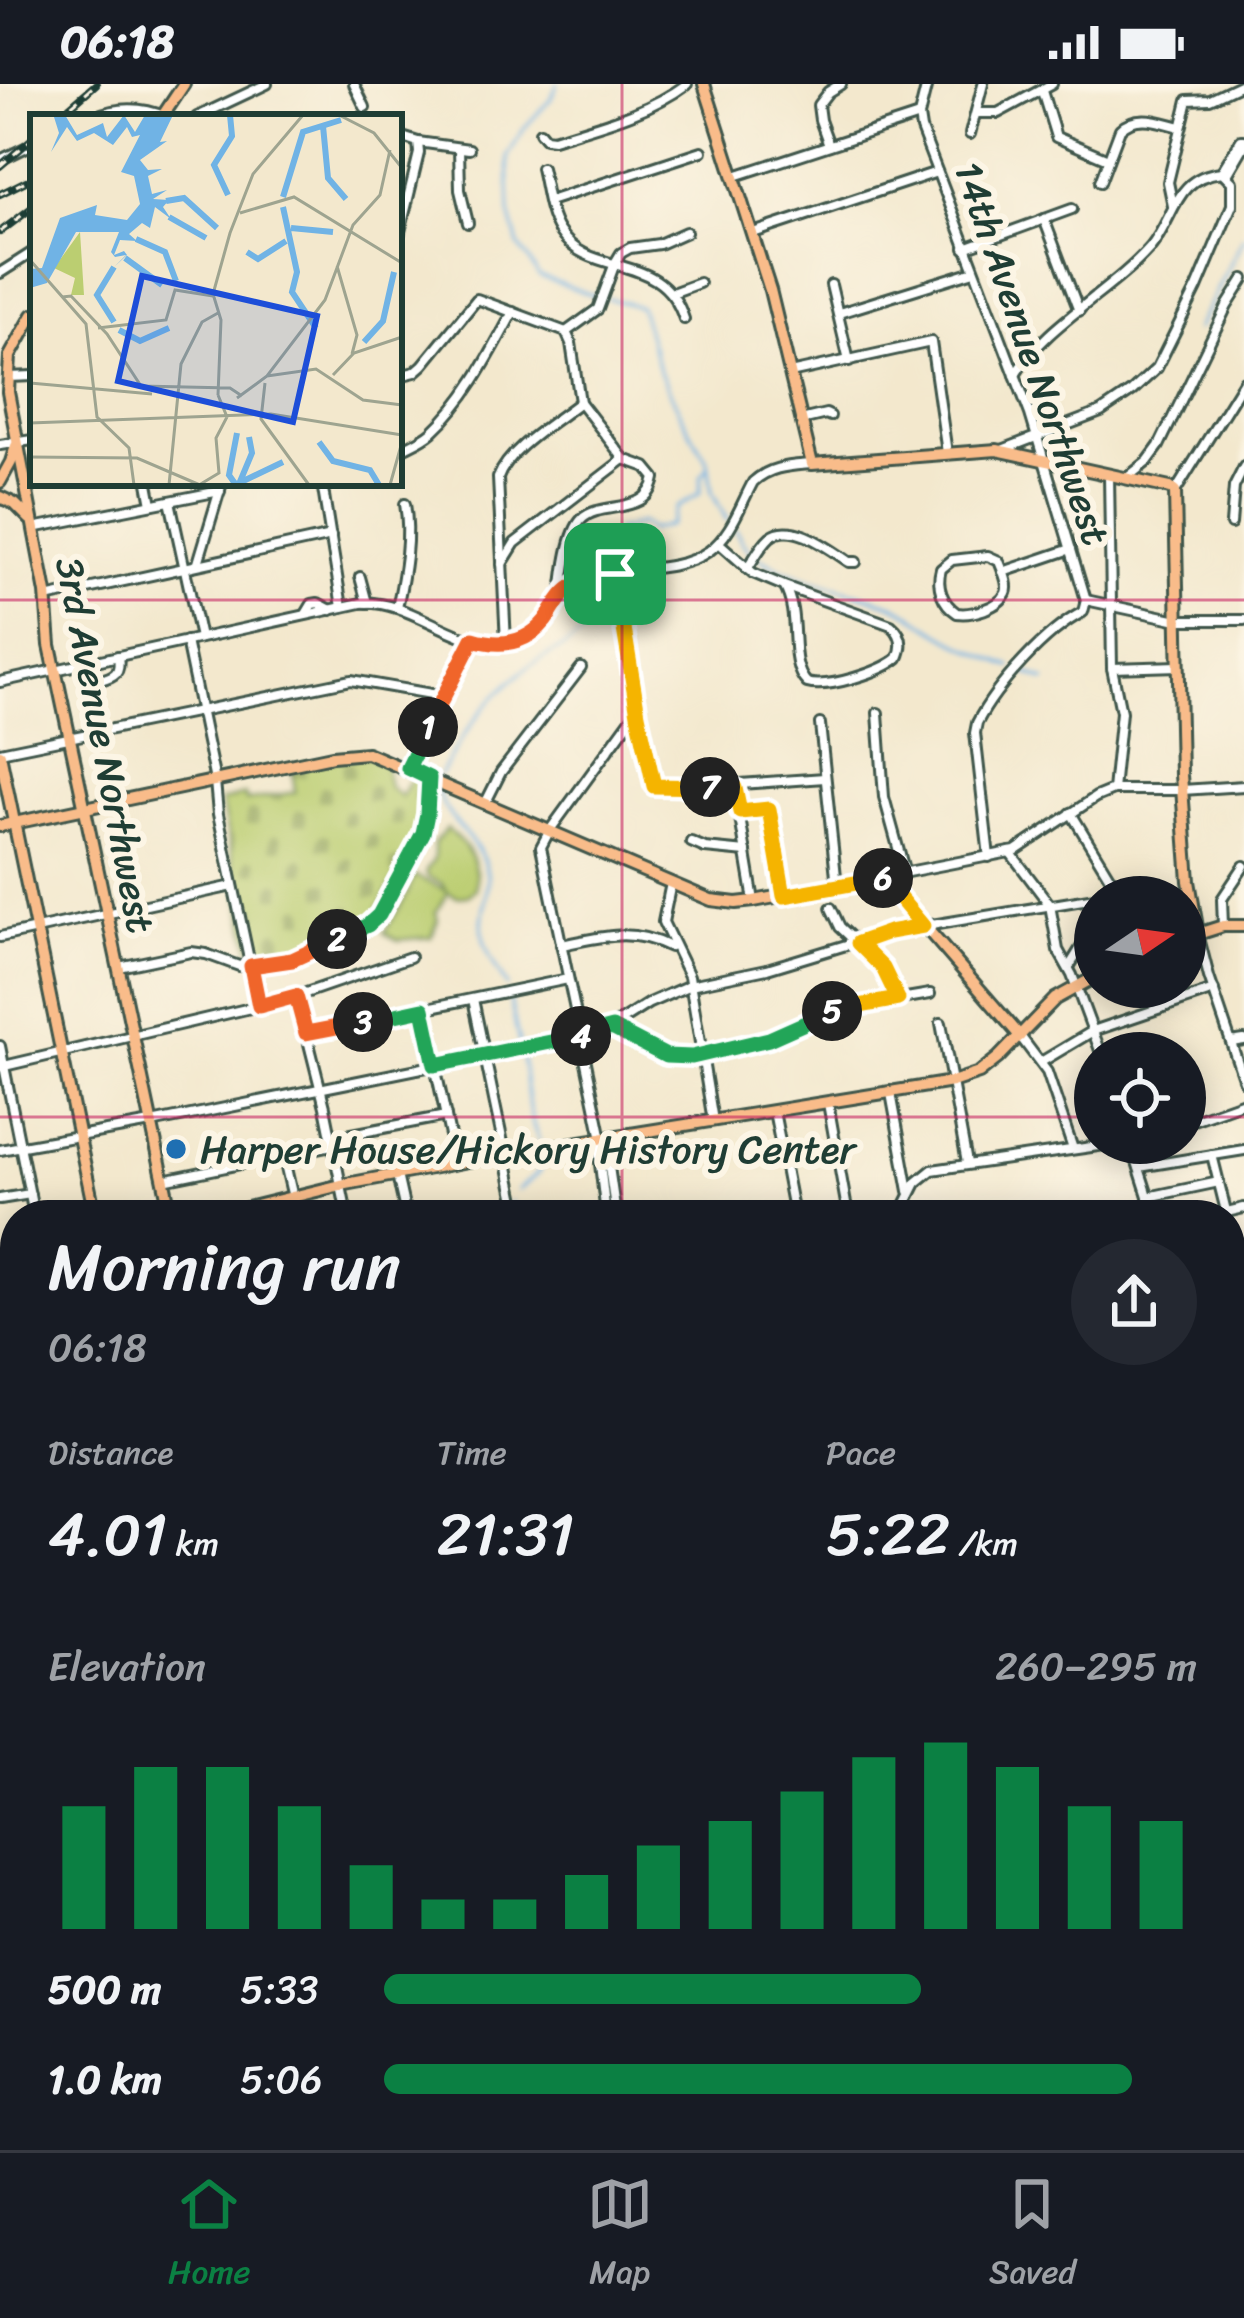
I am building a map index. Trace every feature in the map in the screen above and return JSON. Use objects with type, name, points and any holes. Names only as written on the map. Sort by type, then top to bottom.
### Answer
[{"type":"main road","points":[[166,114],[184,84]]},
{"type":"main road","points":[[704,84],[753,233],[812,464],[1002,450],[1175,492],[1182,790],[1189,876]]},
{"type":"main road","points":[[8,377],[10,356],[30,320]]},
{"type":"main road","name":"3rd Avenue Northwest","points":[[8,377],[46,598],[47,631],[168,1200]]},
{"type":"main road","points":[[0,482],[17,443]]},
{"type":"main road","points":[[0,497],[21,508],[33,528]]},
{"type":"main road","points":[[0,826],[365,752],[718,902],[754,901],[882,877],[1020,1036]]},
{"type":"main road","points":[[0,753],[92,1200]]},
{"type":"main road","points":[[1206,930],[1244,926]]},
{"type":"main road","points":[[284,1200],[506,1154],[952,1082],[979,1073],[1052,1001],[1074,987]]},
{"type":"street","points":[[203,114],[266,84]]},
{"type":"street","points":[[355,84],[365,107]]},
{"type":"street","points":[[540,132],[553,139],[603,123],[651,106],[687,84]]},
{"type":"street","points":[[735,176],[919,116],[926,84]]},
{"type":"street","points":[[970,134],[983,84]]},
{"type":"street","points":[[976,113],[998,113],[1052,84]]},
{"type":"street","points":[[1173,207],[1168,182],[1188,100],[1210,99],[1242,84]]},
{"type":"street","points":[[829,145],[818,105],[836,85]]},
{"type":"street","points":[[1042,91],[1056,137],[1108,159]]},
{"type":"street","points":[[105,114],[124,109],[157,114]]},
{"type":"street","name":"14th Avenue Northwest","points":[[919,116],[1036,436],[1085,605]]},
{"type":"street","points":[[1100,182],[1120,129],[1131,120],[1181,127]]},
{"type":"street","points":[[402,137],[464,148],[460,190],[468,223]]},
{"type":"street","points":[[403,196],[418,142]]},
{"type":"street","points":[[1225,173],[1244,143]]},
{"type":"street","points":[[0,160],[30,145]]},
{"type":"street","points":[[549,201],[702,151]]},
{"type":"street","points":[[541,169],[557,227],[568,242],[585,253],[651,276],[672,293],[684,319]]},
{"type":"street","points":[[753,233],[937,172]]},
{"type":"street","points":[[1015,377],[1036,349],[1151,247],[1190,183],[1225,173]]},
{"type":"street","points":[[1002,450],[1110,407],[1157,368],[1232,206],[1233,186],[1225,173]]},
{"type":"street","points":[[965,248],[1072,209]]},
{"type":"street","points":[[1044,219],[1078,311]]},
{"type":"street","points":[[566,332],[598,309],[614,264],[627,249],[658,244],[686,232]]},
{"type":"street","points":[[0,273],[30,254]]},
{"type":"street","points":[[839,314],[974,272]]},
{"type":"street","points":[[1128,477],[1159,446],[1244,279]]},
{"type":"street","points":[[672,293],[699,283]]},
{"type":"street","points":[[830,285],[849,361]]},
{"type":"street","points":[[402,375],[423,365],[477,299],[566,332],[580,402],[624,458],[649,469],[656,478],[648,494],[621,508],[591,513],[578,524],[561,596]]},
{"type":"street","points":[[402,449],[430,434],[445,418],[477,376],[513,312]]},
{"type":"street","points":[[790,374],[931,342],[946,453]]},
{"type":"street","points":[[8,377],[30,376]]},
{"type":"street","points":[[1175,492],[1244,381]]},
{"type":"street","points":[[506,643],[496,488],[499,472],[513,454],[580,402]]},
{"type":"street","points":[[801,419],[830,416]]},
{"type":"street","points":[[0,445],[30,441]]},
{"type":"street","points":[[501,566],[515,543],[624,458]]},
{"type":"street","points":[[0,682],[367,603],[397,608],[473,639],[506,643],[536,630],[561,596],[581,582],[702,556],[718,543],[759,476],[777,468],[812,464]]},
{"type":"street","points":[[1231,524],[1234,487],[1244,467]]},
{"type":"street","points":[[1109,474],[1112,668],[1121,712],[1113,790]]},
{"type":"street","points":[[149,486],[152,504]]},
{"type":"street","points":[[323,486],[342,607]]},
{"type":"street","points":[[33,528],[221,487]]},
{"type":"street","points":[[198,565],[221,487]]},
{"type":"street","points":[[170,501],[200,638]]},
{"type":"street","points":[[397,608],[404,568],[405,504]]},
{"type":"street","points":[[747,569],[768,539],[784,532],[806,537],[856,562]]},
{"type":"street","points":[[46,598],[331,536]]},
{"type":"street","points":[[500,539],[515,543]]},
{"type":"street","points":[[718,543],[747,569],[893,626],[902,642],[898,658],[822,686],[807,683],[798,671],[793,604],[784,586]]},
{"type":"street","points":[[1003,572],[1071,550]]},
{"type":"street","points":[[993,556],[1003,572],[1006,593],[986,608],[962,615],[945,602],[939,577],[948,561],[993,556]]},
{"type":"street","points":[[615,574],[654,786],[735,788],[825,778]]},
{"type":"street","points":[[360,577],[367,603]]},
{"type":"street","points":[[989,856],[974,733],[981,714],[1042,642],[1085,605],[1109,604],[1178,620],[1244,620]]},
{"type":"street","points":[[408,768],[473,639]]},
{"type":"street","points":[[185,641],[259,1006]]},
{"type":"street","points":[[100,680],[118,672],[118,656]]},
{"type":"street","points":[[1112,668],[1179,666]]},
{"type":"street","points":[[486,802],[501,772],[581,668]]},
{"type":"street","points":[[0,753],[351,680],[443,696]]},
{"type":"street","points":[[610,1200],[606,1146],[542,850],[550,830],[638,709]]},
{"type":"street","points":[[878,713],[884,797],[905,873]]},
{"type":"street","points":[[820,724],[837,886]]},
{"type":"street","points":[[119,967],[191,952],[239,967],[251,966],[299,957],[363,927],[389,899],[423,833],[429,778]]},
{"type":"street","points":[[882,877],[1010,852],[1113,790],[1244,786]]},
{"type":"street","points":[[735,788],[754,901]]},
{"type":"street","points":[[740,812],[769,809],[784,896]]},
{"type":"street","points":[[1071,813],[1109,876]]},
{"type":"street","points":[[691,842],[746,852]]},
{"type":"street","points":[[1010,852],[1051,905],[1058,950],[1074,981]]},
{"type":"street","points":[[1222,926],[1222,899],[1244,866]]},
{"type":"street","points":[[671,883],[664,926],[690,985],[713,1121]]},
{"type":"street","points":[[0,937],[234,886]]},
{"type":"street","points":[[0,1150],[580,1036],[612,1028],[649,1003],[690,985],[767,969],[889,932],[1074,901]]},
{"type":"street","points":[[831,908],[840,927],[883,968],[898,999]]},
{"type":"street","points":[[652,938],[664,926]]},
{"type":"street","points":[[561,946],[626,934],[652,938],[673,949]]},
{"type":"street","points":[[2,1066],[259,1006],[410,956]]},
{"type":"street","points":[[1069,967],[1074,959]]},
{"type":"street","points":[[1206,962],[1244,1080]]},
{"type":"street","points":[[306,1033],[568,980]]},
{"type":"street","points":[[1206,993],[1214,991]]},
{"type":"street","points":[[612,1028],[666,1056],[702,1055],[769,1039],[830,1011],[930,994]]},
{"type":"street","points":[[296,996],[344,1200]]},
{"type":"street","points":[[473,999],[515,1200]]},
{"type":"street","points":[[1084,1008],[1093,1031]]},
{"type":"street","points":[[1041,1062],[1093,1031],[1160,1008]]},
{"type":"street","points":[[423,1009],[456,1165]]},
{"type":"street","points":[[941,1023],[967,1164]]},
{"type":"street","points":[[907,1200],[928,1172],[1073,1149],[1050,1078],[1020,1036]]},
{"type":"street","points":[[1232,1042],[1244,1040]]},
{"type":"street","points":[[0,1046],[31,1200]]},
{"type":"street","points":[[891,1093],[910,1193]]},
{"type":"street","points":[[0,1105],[12,1102]]},
{"type":"street","points":[[1206,1116],[1244,1102]]},
{"type":"street","points":[[828,1103],[845,1200]]},
{"type":"street","points":[[774,1111],[791,1200]]},
{"type":"street","points":[[163,1180],[446,1115]]},
{"type":"street","points":[[1139,1167],[1244,1150]]},
{"type":"street","points":[[284,1155],[293,1198]]},
{"type":"street","points":[[1212,1155],[1223,1200]]},
{"type":"street","points":[[1138,1164],[1149,1200]]},
{"type":"street","points":[[397,1175],[403,1200]]},
{"type":"street","points":[[1148,1197],[1219,1182]]},
{"type":"street","points":[[0,1199],[30,1194]]},
{"type":"green space","points":[[366,755],[384,762],[389,787],[401,796],[413,774],[426,779],[420,832],[375,915],[363,925],[293,957],[255,962],[221,801],[295,792],[292,766]]},
{"type":"green space","points":[[447,829],[470,855],[476,889],[462,896],[448,892],[436,912],[438,921],[431,937],[398,940],[384,933],[414,875],[447,891],[426,871],[434,859],[434,843]]},
{"type":"waterway","points":[[558,84],[508,156],[510,213],[519,246],[539,276],[598,297]]},
{"type":"waterway","points":[[1197,329],[1244,237]]},
{"type":"waterway","points":[[607,298],[640,307],[659,370],[708,462],[712,493],[727,520]]},
{"type":"waterway","points":[[588,573],[596,542],[612,541],[616,531],[641,523],[650,530],[670,525],[676,508],[700,493],[701,477],[708,467]]},
{"type":"waterway","points":[[736,530],[750,552],[773,565],[896,606],[1011,667]]},
{"type":"waterway","points":[[440,775],[467,730],[499,692],[589,627],[597,611],[590,583]]},
{"type":"waterway","points":[[1020,670],[1046,681]]},
{"type":"waterway","points":[[436,785],[443,805],[482,857],[488,883],[484,941],[507,986]]},
{"type":"waterway","points":[[509,995],[519,1043]]},
{"type":"waterway","points":[[521,1052],[539,1141]]},
{"type":"waterway","points":[[518,1190],[545,1160]]},
{"type":"railway","points":[[61,114],[96,84]]},
{"type":"railway","points":[[0,166],[30,141]]},
{"type":"railway","points":[[0,194],[26,181]]},
{"type":"railway","points":[[0,232],[30,209]]},
{"type":"place","name":"Harper House/Hickory History Center","points":[[176,1149]]},
{"type":"route","points":[[615,574],[654,786],[735,788],[740,812],[769,809],[784,896],[882,877],[923,926],[858,943],[883,968],[898,999],[830,1011],[769,1039],[692,1057],[666,1056],[612,1028],[435,1065],[423,1009],[306,1033],[296,996],[259,1006],[251,966],[299,957],[368,925],[382,910],[427,818],[429,778],[408,768],[410,761],[473,639],[498,644],[523,638],[542,625],[571,587],[615,574]]}]
